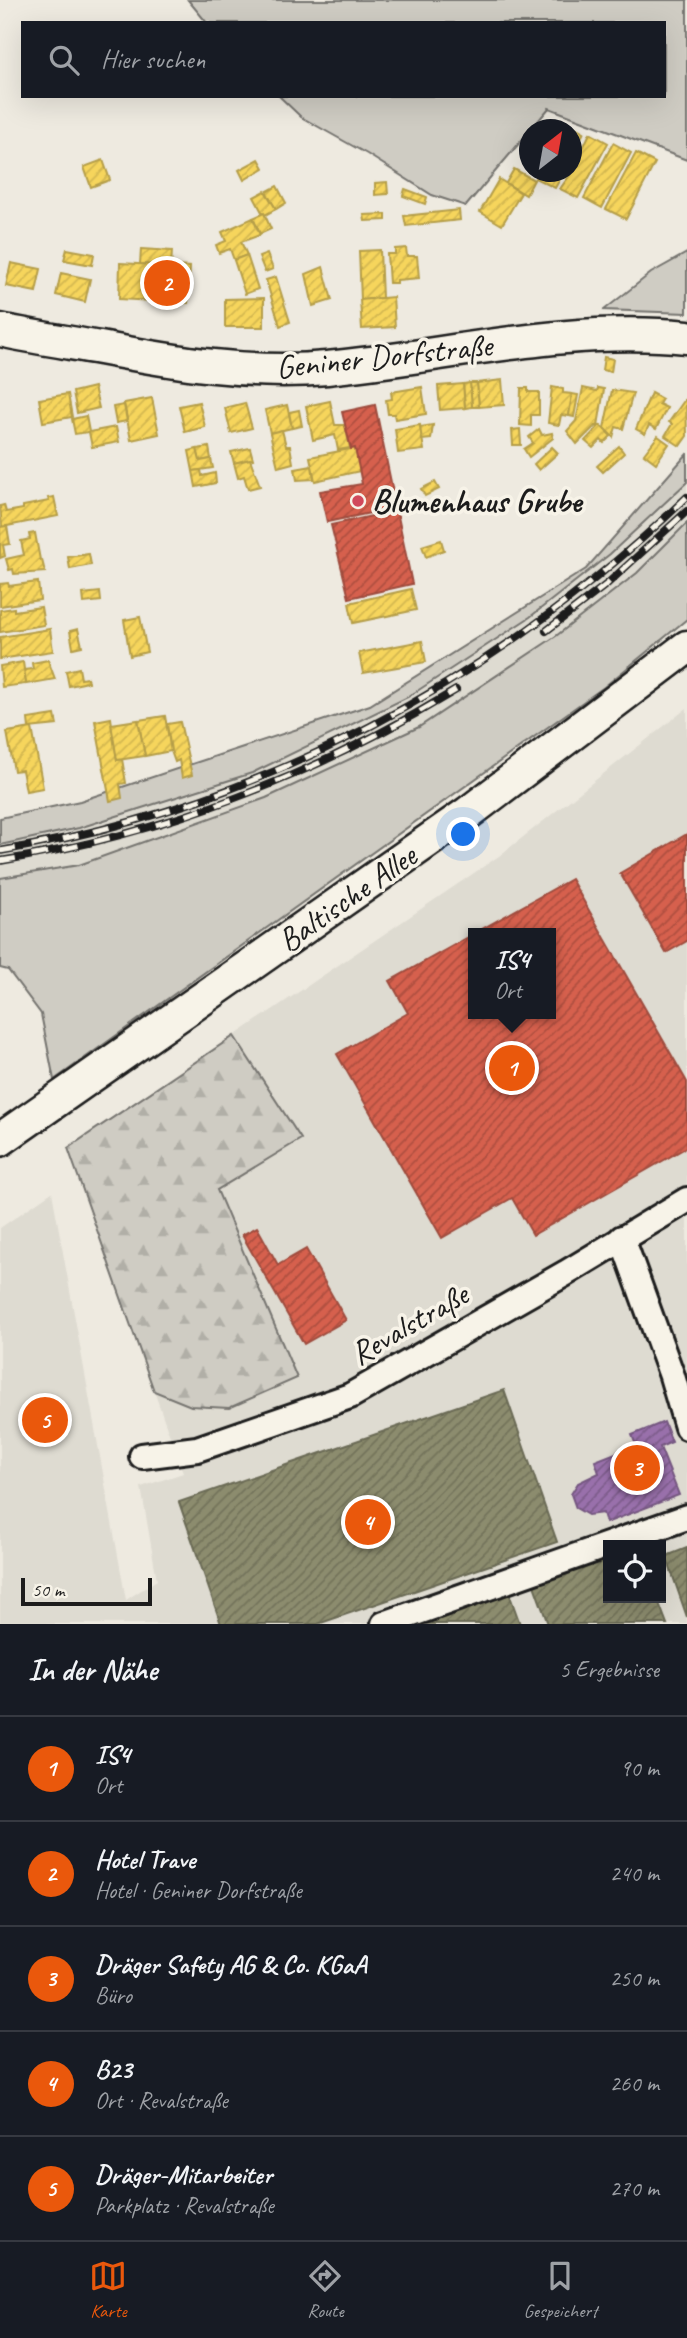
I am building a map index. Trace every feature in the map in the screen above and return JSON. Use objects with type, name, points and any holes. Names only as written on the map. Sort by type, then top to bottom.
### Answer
[{"type":"main road","name":"Geniner Dorfstraße","points":[[0,330],[135,355],[236,368],[326,368],[524,341],[612,333],[687,337]]},
{"type":"main road","name":"Baltische Allee","points":[[0,1140],[457,821],[687,647]]},
{"type":"street","name":"Revalstraße","points":[[142,1456],[197,1449],[350,1396],[566,1273],[687,1200]]},
{"type":"street","points":[[622,1238],[672,1376],[687,1427]]},
{"type":"street","points":[[384,1624],[687,1517]]},
{"type":"shaded area","points":[[687,482],[687,523],[637,573],[556,636],[419,727],[266,798],[79,865],[0,878],[0,845],[79,828],[252,773],[408,697],[530,617],[610,554]]},
{"type":"shaded area","points":[[687,708],[687,1624],[0,1624],[0,1228],[52,1192],[126,1600],[157,1580],[141,1487],[183,1473],[154,1391],[191,1406],[297,1377],[216,1190],[301,1138],[234,1036],[499,856]]},
{"type":"green space","points":[[188,0],[687,0],[687,160],[549,108],[540,119],[519,119],[519,143],[466,206],[432,195],[301,117],[281,98],[666,98],[666,21],[205,21]]},
{"type":"green space","points":[[687,253],[687,313],[604,310],[651,273]]},
{"type":"green space","points":[[687,454],[687,482],[610,554],[530,617],[408,697],[252,773],[79,828],[0,845],[0,818],[80,801],[370,705],[586,569]]},
{"type":"green space","points":[[687,523],[687,619],[604,687],[54,1080],[41,1014],[8,970],[0,968],[0,878],[79,865],[266,798],[419,727],[556,636],[637,573]]},
{"type":"green space","points":[[234,1036],[301,1139],[217,1190],[297,1378],[229,1408],[191,1406],[154,1391],[68,1148]]},
{"type":"building: Wohnen","points":[[590,133],[608,143],[578,198],[560,189],[565,182],[582,182],[582,150]]},
{"type":"building: Wohnen","points":[[613,143],[631,153],[602,208],[584,198]]},
{"type":"building: Wohnen","points":[[636,153],[655,163],[626,219],[606,209]]},
{"type":"building: Wohnen","points":[[259,159],[264,168],[244,180],[239,170]]},
{"type":"building: Wohnen","points":[[103,160],[110,180],[91,187],[84,167]]},
{"type":"building: Wohnen","points":[[514,169],[519,172],[519,182],[533,182],[526,195],[506,183]]},
{"type":"building: Wohnen","points":[[499,179],[521,193],[502,225],[480,212]]},
{"type":"building: Wohnen","points":[[387,182],[388,194],[375,195],[375,183]]},
{"type":"building: Wohnen","points":[[543,182],[558,182],[555,188]]},
{"type":"building: Wohnen","points":[[277,186],[286,203],[276,209],[266,192]]},
{"type":"building: Wohnen","points":[[405,189],[427,197],[425,204],[403,196]]},
{"type":"building: Wohnen","points":[[265,191],[276,209],[265,215],[254,197]]},
{"type":"building: Wohnen","points":[[459,210],[460,220],[406,226],[404,216]]},
{"type":"building: Wohnen","points":[[264,213],[271,229],[260,234],[253,218]]},
{"type":"building: Wohnen","points":[[386,214],[386,220],[365,221],[364,215]]},
{"type":"building: Wohnen","points":[[253,218],[260,235],[241,242],[247,255],[234,260],[230,249],[219,253],[216,245],[226,241],[222,232]]},
{"type":"building: Wohnen","points":[[406,248],[407,256],[417,256],[419,278],[389,283],[387,254],[395,254],[395,249]]},
{"type":"building: Wohnen","points":[[67,249],[94,254],[92,265],[64,260]]},
{"type":"building: Wohnen","points":[[141,249],[172,251],[171,266],[140,264]]},
{"type":"building: Wohnen","points":[[380,250],[382,298],[361,300],[359,251]]},
{"type":"building: Wohnen","points":[[267,254],[273,269],[265,272],[259,257]]},
{"type":"building: Wohnen","points":[[247,255],[258,289],[245,294],[234,260]]},
{"type":"building: Wohnen","points":[[11,263],[41,269],[36,292],[6,286]]},
{"type":"building: Wohnen","points":[[120,263],[190,267],[188,303],[119,299]]},
{"type":"building: Wohnen","points":[[323,267],[332,300],[313,306],[306,274]]},
{"type":"building: Wohnen","points":[[61,273],[90,279],[85,302],[56,295]]},
{"type":"building: Wohnen","points":[[276,277],[290,322],[280,326],[266,280]]},
{"type":"building: Wohnen","points":[[393,297],[395,327],[362,329],[360,300]]},
{"type":"building: Wohnen","points":[[264,298],[264,327],[225,327],[225,299]]},
{"type":"building: Wohnen","points":[[604,357],[613,359],[611,372],[602,370]]},
{"type":"building: Wohnen","points":[[502,380],[504,405],[479,407],[477,383]]},
{"type":"building: Wohnen","points":[[470,383],[477,383],[479,407],[472,407]]},
{"type":"building: Wohnen","points":[[470,383],[472,407],[465,408],[463,384]]},
{"type":"building: Wohnen","points":[[463,384],[465,408],[440,410],[438,386]]},
{"type":"building: Wohnen","points":[[94,387],[99,408],[77,413],[73,392]]},
{"type":"building: Wohnen","points":[[422,387],[426,414],[395,419],[394,414],[388,414],[386,400],[392,399],[391,392]]},
{"type":"building: Wohnen","points":[[552,387],[572,394],[569,416],[561,415],[559,425],[548,423]]},
{"type":"building: Wohnen","points":[[521,388],[528,388],[528,392],[539,392],[539,415],[531,415],[531,426],[520,425]]},
{"type":"building: Wohnen","points":[[583,388],[597,391],[598,388],[604,389],[598,426],[577,444],[567,431],[576,421]]},
{"type":"building: Wohnen","points":[[612,390],[633,393],[623,429],[616,427],[613,437],[604,428]]},
{"type":"building: Wohnen","points":[[651,393],[662,399],[659,404],[667,408],[656,429],[649,425],[645,434],[636,429]]},
{"type":"building: Wohnen","points":[[68,394],[72,417],[43,422],[39,399]]},
{"type":"building: Wohnen","points":[[572,394],[578,395],[574,417],[569,416]]},
{"type":"building: Wohnen","points":[[152,398],[159,434],[131,440],[124,403]]},
{"type":"building: Wohnen","points":[[686,398],[687,436],[680,446],[665,436],[672,424],[669,422]]},
{"type":"building: Wohnen","points":[[330,401],[335,425],[345,425],[350,448],[338,450],[335,435],[313,440],[306,406]]},
{"type":"building: Wohnen","points":[[199,402],[205,427],[185,432],[179,406]]},
{"type":"building: Wohnen","points":[[245,403],[252,428],[231,433],[225,408]]},
{"type":"building: Wohnen","points":[[124,405],[127,421],[116,423],[113,407]]},
{"type":"building: Wohnen","points":[[287,405],[292,428],[270,433],[265,410]]},
{"type":"building: Wohnen","points":[[299,410],[302,426],[292,428],[289,412]]},
{"type":"building: Wohnen","points":[[86,416],[89,432],[75,434],[72,419]]},
{"type":"building: Wohnen","points":[[420,425],[424,450],[398,453],[395,429]]},
{"type":"building: Wohnen","points":[[433,425],[431,439],[422,440],[420,427]]},
{"type":"building: Wohnen","points":[[600,425],[611,436],[604,443],[601,440],[593,448],[585,441]]},
{"type":"building: Wohnen","points":[[116,427],[119,442],[92,447],[89,432]]},
{"type":"building: Wohnen","points":[[520,429],[521,445],[513,445],[512,430]]},
{"type":"building: Wohnen","points":[[539,429],[542,435],[552,433],[553,438],[529,457],[524,449],[533,443],[529,437]]},
{"type":"building: Wohnen","points":[[282,430],[286,446],[290,446],[293,463],[278,467],[270,433]]},
{"type":"building: Wohnen","points":[[658,436],[669,444],[656,463],[644,454]]},
{"type":"building: Wohnen","points":[[619,446],[624,453],[603,472],[597,466]]},
{"type":"building: Wohnen","points":[[209,447],[211,459],[200,461],[197,449]]},
{"type":"building: Wohnen","points":[[552,447],[558,453],[539,470],[534,464]]},
{"type":"building: Wohnen","points":[[250,448],[253,459],[234,463],[231,452]]},
{"type":"building: Wohnen","points":[[355,448],[360,471],[315,481],[310,457]]},
{"type":"building: Wohnen","points":[[197,449],[200,461],[211,459],[213,468],[193,471],[189,451]]},
{"type":"building: Wohnen","points":[[250,459],[260,486],[248,489],[244,476],[238,478],[234,463]]},
{"type":"building: Wohnen","points":[[312,466],[314,479],[297,480],[295,469]]},
{"type":"building: Wohnen","points":[[201,470],[202,476],[215,473],[216,483],[196,487],[193,471]]},
{"type":"building: Wohnen","points":[[435,482],[439,489],[425,496],[421,489]]},
{"type":"building: Wohnen","points":[[54,497],[58,516],[2,527],[0,506],[4,505],[6,512],[49,501],[48,498]]},
{"type":"building: Wohnen","points":[[7,526],[10,544],[3,545],[5,556],[0,558],[0,527]]},
{"type":"building: Wohnen","points":[[35,533],[45,572],[14,574],[13,569],[9,570],[6,559],[24,555],[21,541],[30,539],[29,534]]},
{"type":"building: Wohnen","points":[[441,540],[444,550],[426,557],[422,546]]},
{"type":"building: Wohnen","points":[[89,554],[91,565],[70,569],[68,557]]},
{"type":"building: Wohnen","points":[[38,582],[40,600],[0,606],[0,584],[8,583],[9,586]]},
{"type":"building: Wohnen","points":[[411,589],[416,610],[353,623],[349,603]]},
{"type":"building: Wohnen","points":[[100,592],[101,601],[84,603],[83,594]]},
{"type":"building: Wohnen","points":[[41,607],[44,625],[0,632],[0,610]]},
{"type":"building: Wohnen","points":[[140,617],[147,652],[130,656],[124,620]]},
{"type":"building: Wohnen","points":[[50,629],[53,651],[0,659],[0,637]]},
{"type":"building: Wohnen","points":[[78,629],[82,646],[73,648],[70,631]]},
{"type":"building: Wohnen","points":[[422,641],[426,662],[363,673],[359,653]]},
{"type":"building: Wohnen","points":[[48,660],[55,679],[26,684],[24,670],[33,669],[32,663]]},
{"type":"building: Wohnen","points":[[23,662],[26,684],[2,687],[0,666]]},
{"type":"building: Wohnen","points":[[79,668],[81,679],[87,678],[88,682],[69,686],[66,671]]},
{"type":"building: Wohnen","points":[[55,715],[57,725],[29,728],[28,719]]},
{"type":"building: Wohnen","points":[[165,716],[171,751],[145,756],[138,720]]},
{"type":"building: Wohnen","points":[[111,718],[117,760],[122,759],[126,783],[120,784],[122,798],[110,801],[95,721]]},
{"type":"building: Wohnen","points":[[138,720],[145,756],[117,760],[111,724]]},
{"type":"building: Wohnen","points":[[180,722],[192,775],[182,778],[179,760],[175,762],[171,751],[167,724]]},
{"type":"building: Wohnen","points":[[32,728],[43,788],[26,791],[22,770],[14,771],[7,732]]},
{"type":"building: Handel","name":"Blumenhaus Grube","points":[[375,405],[412,584],[349,598],[331,525],[381,514],[380,511],[327,522],[320,491],[362,484],[355,448],[351,449],[342,412]]},
{"type":"building: Handel","points":[[687,834],[687,941],[666,953],[620,873]]},
{"type":"building: Handel","points":[[571,879],[687,1082],[687,1147],[533,1235],[512,1198],[442,1238],[337,1054],[408,1013],[390,981],[468,937],[468,1019],[556,1019],[556,928],[484,928]]},
{"type":"building: Handel","points":[[257,1227],[278,1265],[306,1249],[346,1320],[304,1344],[242,1235]]},
{"type":"building: Büros","points":[[664,1422],[672,1442],[660,1447],[679,1495],[606,1523],[603,1513],[588,1515],[576,1508],[571,1494],[578,1483],[599,1473],[595,1461],[636,1445],[632,1435]]},
{"type":"building: Industrie","points":[[504,1390],[557,1542],[318,1624],[221,1624],[179,1502]]},
{"type":"building: Industrie","points":[[687,1548],[687,1617],[666,1556]]},
{"type":"building: Industrie","points":[[603,1561],[603,1603],[659,1603],[667,1624],[548,1624],[534,1585]]},
{"type":"building: Industrie","points":[[509,1593],[520,1624],[423,1624]]},
{"type":"railway","points":[[0,851],[97,831],[191,803],[282,768],[370,726],[455,678],[536,623],[614,563],[687,497]]},
{"type":"railway","points":[[546,631],[607,584],[687,511]]},
{"type":"railway","points":[[0,861],[120,835],[236,798],[349,749],[456,690]]},
{"type":"place","name":"Hotel Trave","points":[[167,283]]},
{"type":"place","name":"Blumenhaus Grube","points":[[358,501]]},
{"type":"place","name":"IS4","points":[[512,1068]]},
{"type":"place","name":"Dräger-Mitarbeiter","points":[[45,1420]]},
{"type":"place","name":"Dräger Safety AG & Co. KGaA","points":[[637,1468]]},
{"type":"place","name":"B23","points":[[368,1522]]}]
